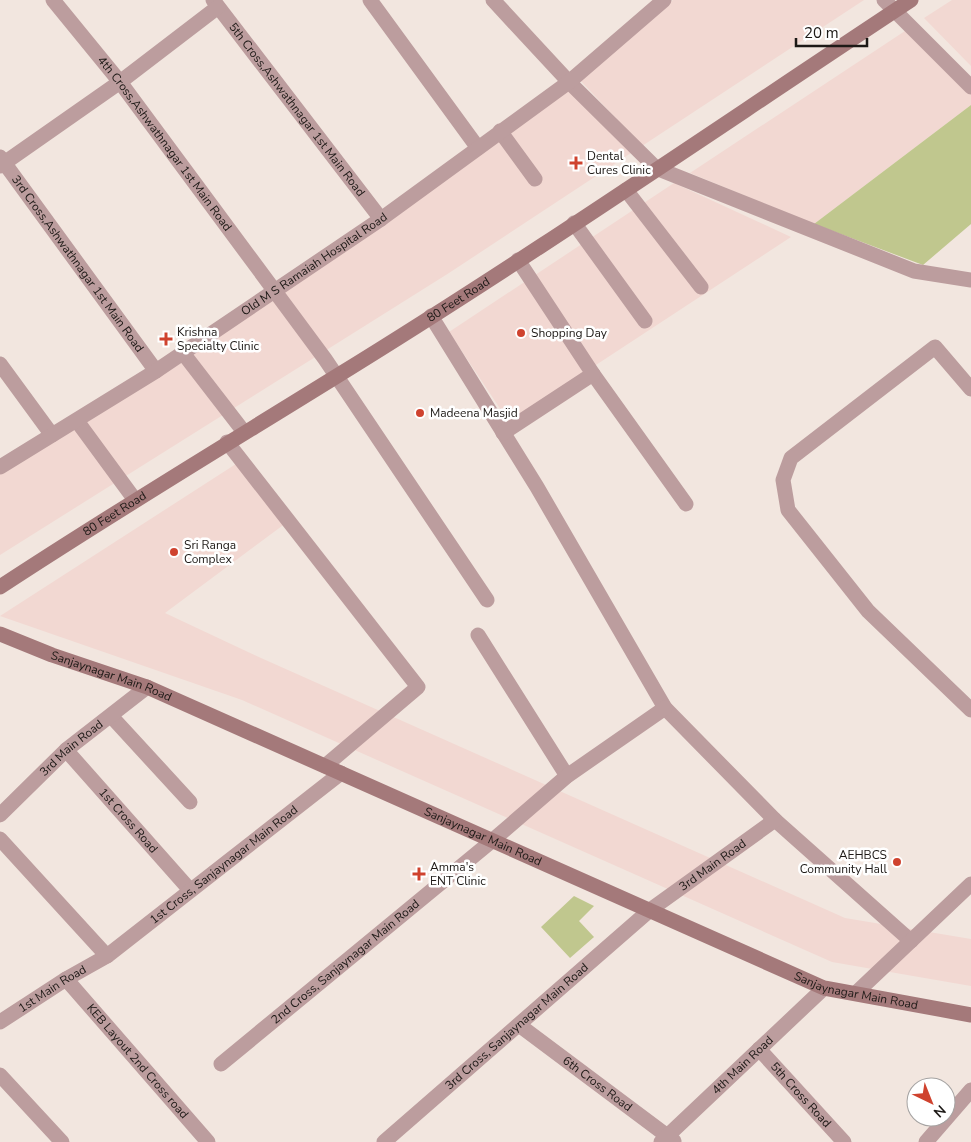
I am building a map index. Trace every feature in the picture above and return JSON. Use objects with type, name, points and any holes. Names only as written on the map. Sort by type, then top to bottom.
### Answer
[{"type":"street","name":"4th Cross,Ashwathnagar 1st Main Road","points":[[53,0],[120,82],[338,376],[486,600]]},
{"type":"street","points":[[370,0],[478,148]]},
{"type":"street","points":[[493,0],[570,82],[656,168],[914,271],[971,280]]},
{"type":"street","name":"Old M S Ramaiah Hospital Road","points":[[0,467],[156,371],[381,219],[570,82],[664,0]]},
{"type":"street","name":"80 Feet Road","points":[[0,587],[227,442],[338,376],[574,224],[626,190],[889,6],[911,0]]},
{"type":"street","points":[[2,162],[120,82],[216,3]]},
{"type":"street","name":"5th Cross,Ashwathnagar 1st Main Road","points":[[216,3],[381,219]]},
{"type":"street","points":[[889,6],[971,87]]},
{"type":"street","points":[[500,131],[535,179]]},
{"type":"street","name":"3rd Cross,Ashwathnagar 1st Main Road","points":[[2,162],[156,371]]},
{"type":"street","points":[[626,190],[701,287]]},
{"type":"street","points":[[574,224],[645,320]]},
{"type":"street","points":[[518,260],[593,374],[686,504]]},
{"type":"street","points":[[431,316],[537,487],[666,708],[775,820],[911,941]]},
{"type":"street","points":[[971,389],[935,347],[791,458],[783,480],[788,510],[868,612],[971,710]]},
{"type":"street","points":[[183,353],[244,432]]},
{"type":"street","points":[[0,364],[52,435]]},
{"type":"street","points":[[503,433],[593,374]]},
{"type":"street","points":[[77,421],[135,500]]},
{"type":"street","points":[[227,442],[418,687],[325,766]]},
{"type":"street","name":"Sanjaynagar Main Road","points":[[0,634],[52,655],[147,687],[824,988],[971,1015]]},
{"type":"street","points":[[478,635],[567,776]]},
{"type":"street","name":"3rd Main Road","points":[[0,815],[66,750],[147,687]]},
{"type":"street","name":"2nd Cross, Sanjaynagar Main Road","points":[[221,1064],[493,840],[567,776],[666,708]]},
{"type":"street","points":[[111,716],[190,802]]},
{"type":"street","name":"1st Cross Road","points":[[66,750],[190,890]]},
{"type":"street","name":"1st Cross, Sanjaynagar Main Road","points":[[107,956],[341,773]]},
{"type":"street","name":"3rd Main Road","points":[[650,910],[775,820]]},
{"type":"street","points":[[0,840],[107,956]]},
{"type":"street","points":[[856,993],[971,884]]},
{"type":"street","name":"3rd Cross, Sanjaynagar Main Road","points":[[384,1142],[650,910]]},
{"type":"street","name":"1st Main Road","points":[[0,1022],[66,979],[107,956]]},
{"type":"street","name":"KEB Layout 2nd Cross road","points":[[66,979],[208,1142]]},
{"type":"street","name":"4th Main Road","points":[[668,1140],[759,1049],[824,988]]},
{"type":"street","name":"6th Cross Road","points":[[519,1025],[668,1140]]},
{"type":"street","name":"5th Cross Road","points":[[759,1049],[844,1142]]},
{"type":"street","points":[[0,1075],[62,1142]]},
{"type":"street","points":[[926,1142],[971,1090]]},
{"type":"shaded area","points":[[673,0],[864,0],[642,146],[578,78]]},
{"type":"shaded area","points":[[952,0],[971,0],[971,66],[924,18]]},
{"type":"shaded area","points":[[908,29],[971,93],[971,105],[814,224],[690,173]]},
{"type":"shaded area","points":[[567,86],[631,153],[449,273],[0,555],[0,470]]},
{"type":"shaded area","points":[[674,183],[791,237],[509,422],[449,332]]},
{"type":"shaded area","points":[[239,462],[286,523],[165,613],[261,658],[845,918],[971,939],[971,986],[832,962],[242,700],[0,616]]},
{"type":"green space","points":[[971,105],[971,224],[923,265],[814,224]]},
{"type":"green space","points":[[574,896],[594,906],[579,921],[594,937],[570,958],[541,927]]},
{"type":"place","name":"Dental Cures Clinic","points":[[576,163]]},
{"type":"place","name":"Shopping Day","points":[[521,333]]},
{"type":"place","name":"Krishna Specialty Clinic","points":[[166,339]]},
{"type":"place","name":"Madeena Masjid","points":[[420,413]]},
{"type":"place","name":"Sri Ranga Complex","points":[[174,552]]},
{"type":"place","name":"AEHBCS Community Hall","points":[[897,862]]},
{"type":"place","name":"Amma's ENT Clinic","points":[[419,874]]}]
